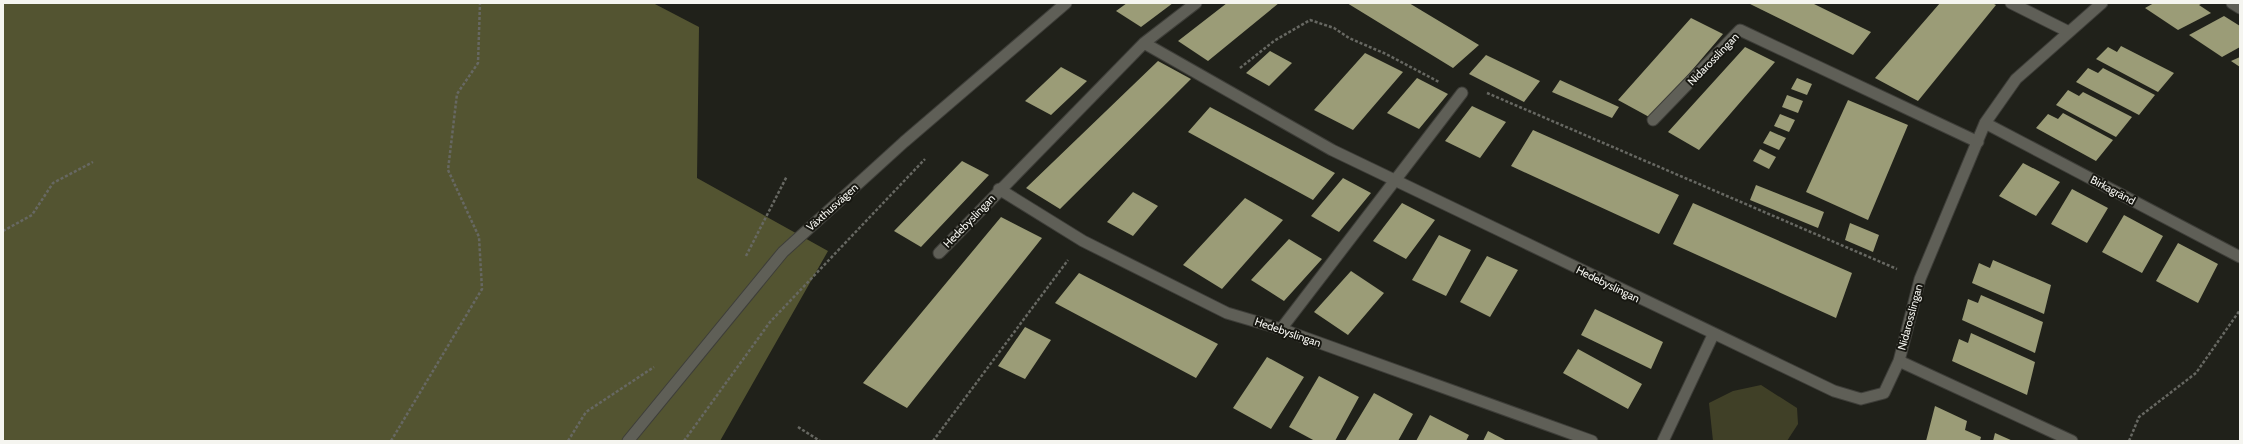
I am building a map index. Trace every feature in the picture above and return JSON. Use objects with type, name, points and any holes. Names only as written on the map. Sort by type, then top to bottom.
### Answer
[{"type":"street","name":"Växthusvägen","points":[[628,441],[783,252],[904,142],[1066,3]]},
{"type":"street","name":"Hedebyslingan","points":[[939,253],[999,189],[1144,43],[1196,3]]},
{"type":"street","points":[[2011,3],[2069,32]]},
{"type":"street","name":"Nidarosslingan","points":[[2072,441],[1899,360],[1920,279],[1985,123],[2016,79],[2102,3]]},
{"type":"street","points":[[2232,3],[2240,8]]},
{"type":"street","name":"Nidarosslingan","points":[[1653,120],[1740,30],[1978,142]]},
{"type":"street","name":"Hedebyslingan","points":[[1144,43],[1332,150],[1395,182],[1834,392],[1861,399],[1884,393],[1899,360]]},
{"type":"street","points":[[1281,329],[1462,93]]},
{"type":"street","name":"Birkagränd","points":[[1985,123],[2240,257]]},
{"type":"street","name":"Hedebyslingan","points":[[999,189],[1083,241],[1227,313],[1281,329],[1592,441]]},
{"type":"street","points":[[1663,441],[1713,335]]},
{"type":"path","points":[[391,441],[482,288],[479,236],[448,170],[457,94],[478,63],[480,3]]},
{"type":"path","points":[[1218,86],[1274,40],[1310,20],[1334,28],[1349,38],[1462,93],[1470,86],[1920,279]]},
{"type":"path","points":[[684,441],[770,322],[907,176],[930,154]]},
{"type":"path","points":[[3,231],[32,215],[53,183],[93,162]]},
{"type":"path","points":[[744,260],[787,176]]},
{"type":"path","points":[[933,441],[1025,316],[1083,241]]},
{"type":"path","points":[[2129,441],[2139,418],[2196,374],[2240,310]]},
{"type":"path","points":[[568,441],[586,412],[648,373],[659,363]]},
{"type":"path","points":[[798,427],[820,441]]},
{"type":"shaded area","points":[[1761,385],[1797,408],[1798,424],[1787,441],[1713,441],[1709,403],[1733,391]]},
{"type":"green space","points":[[3,3],[653,3],[699,27],[697,178],[828,251],[720,441],[3,441]]},
{"type":"building","points":[[1127,3],[1173,3],[1141,27],[1116,11]]},
{"type":"building","points":[[1227,3],[1279,3],[1208,61],[1178,41]]},
{"type":"building","points":[[1347,3],[1409,3],[1479,45],[1453,68]]},
{"type":"building","points":[[1748,3],[1812,3],[1871,32],[1853,55]]},
{"type":"building","points":[[1940,3],[1992,3],[1996,5],[1918,101],[1875,78]]},
{"type":"building","points":[[2154,3],[2203,3],[2199,5],[2211,13],[2178,30],[2145,8]]},
{"type":"building","points":[[2224,16],[2240,26],[2240,47],[2222,57],[2189,35]]},
{"type":"building","points":[[1691,18],[1723,34],[1651,118],[1618,100]]},
{"type":"building","points":[[2121,46],[2174,73],[2158,92],[2096,59],[2108,47],[2117,52]]},
{"type":"building","points":[[1745,47],[1775,62],[1699,150],[1668,132]]},
{"type":"building","points":[[1270,51],[1292,63],[1269,86],[1246,73]]},
{"type":"building","points":[[1365,53],[1403,72],[1353,130],[1314,110]]},
{"type":"building","points":[[1486,55],[1540,81],[1524,102],[1469,74]]},
{"type":"building","points":[[2240,57],[2240,67],[2231,61]]},
{"type":"building","points":[[1158,61],[1191,79],[1060,209],[1026,188]]},
{"type":"building","points":[[1061,67],[1087,81],[1051,115],[1025,101]]},
{"type":"building","points":[[2088,68],[2098,73],[2103,68],[2155,95],[2139,115],[2076,82]]},
{"type":"building","points":[[1417,78],[1448,94],[1419,129],[1387,113]]},
{"type":"building","points":[[1797,78],[1812,84],[1807,95],[1791,89]]},
{"type":"building","points":[[1560,80],[1619,107],[1612,118],[1552,92]]},
{"type":"building","points":[[2068,90],[2079,96],[2083,92],[2132,117],[2116,137],[2056,105]]},
{"type":"building","points":[[1787,95],[1803,101],[1798,113],[1782,107]]},
{"type":"building","points":[[1848,100],[1908,125],[1868,220],[1806,192]]},
{"type":"building","points":[[1472,106],[1506,122],[1480,158],[1445,141]]},
{"type":"building","points":[[1210,107],[1335,173],[1313,200],[1188,132]]},
{"type":"building","points":[[2063,113],[2113,140],[2096,161],[2036,128],[2048,114],[2058,119]]},
{"type":"building","points":[[1780,114],[1795,120],[1789,132],[1774,126]]},
{"type":"building","points":[[1533,130],[1679,195],[1659,234],[1511,166]]},
{"type":"building","points":[[1770,131],[1786,138],[1779,150],[1763,143]]},
{"type":"building","points":[[1760,149],[1776,157],[1769,169],[1753,161]]},
{"type":"building","points":[[962,161],[989,175],[921,247],[894,231]]},
{"type":"building","points":[[2023,163],[2060,182],[2036,216],[1999,196]]},
{"type":"building","points":[[1343,178],[1371,193],[1339,232],[1311,216]]},
{"type":"building","points":[[1756,185],[1824,212],[1818,228],[1750,200]]},
{"type":"building","points":[[2072,189],[2108,208],[2087,243],[2051,224]]},
{"type":"building","points":[[1133,192],[1158,206],[1133,236],[1107,222]]},
{"type":"building","points":[[1245,198],[1283,220],[1222,289],[1183,265]]},
{"type":"building","points":[[1402,203],[1435,220],[1406,259],[1373,241]]},
{"type":"building","points":[[1693,203],[1852,273],[1836,318],[1673,244]]},
{"type":"building","points":[[2124,215],[2163,236],[2142,273],[2102,252]]},
{"type":"building","points":[[1001,217],[1042,238],[907,408],[863,383]]},
{"type":"building","points":[[1850,223],[1879,235],[1873,252],[1845,240]]},
{"type":"building","points":[[1439,235],[1471,250],[1446,296],[1412,280]]},
{"type":"building","points":[[1289,239],[1322,259],[1284,301],[1251,280]]},
{"type":"building","points":[[2178,243],[2218,264],[2198,303],[2156,281]]},
{"type":"building","points":[[1487,256],[1518,270],[1490,317],[1460,302]]},
{"type":"building","points":[[1993,260],[2051,285],[2044,314],[1972,283],[1979,263],[1990,268]]},
{"type":"building","points":[[1351,271],[1384,293],[1348,335],[1314,312]]},
{"type":"building","points":[[1079,273],[1218,344],[1196,378],[1055,303]]},
{"type":"building","points":[[1981,295],[2043,322],[2035,353],[1962,320],[1968,299],[1978,303]]},
{"type":"building","points":[[1595,309],[1663,342],[1651,369],[1581,335]]},
{"type":"building","points":[[1025,327],[1051,340],[1025,379],[998,366]]},
{"type":"building","points":[[1971,333],[2035,362],[2027,395],[1952,361],[1959,339],[1968,343]]},
{"type":"building","points":[[1578,349],[1642,384],[1628,409],[1563,373]]},
{"type":"building","points":[[1267,357],[1304,377],[1271,429],[1233,408]]},
{"type":"building","points":[[1319,376],[1359,397],[1335,441],[1315,441],[1289,427]]},
{"type":"building","points":[[1374,393],[1413,414],[1398,441],[1345,441]]},
{"type":"building","points":[[1935,406],[1967,421],[1965,430],[1981,437],[1980,441],[1926,441]]},
{"type":"building","points":[[1430,415],[1469,435],[1466,441],[1416,441]]},
{"type":"building","points":[[1488,431],[1507,441],[1483,441]]},
{"type":"building","points":[[1995,433],[2013,441],[1993,441]]}]
